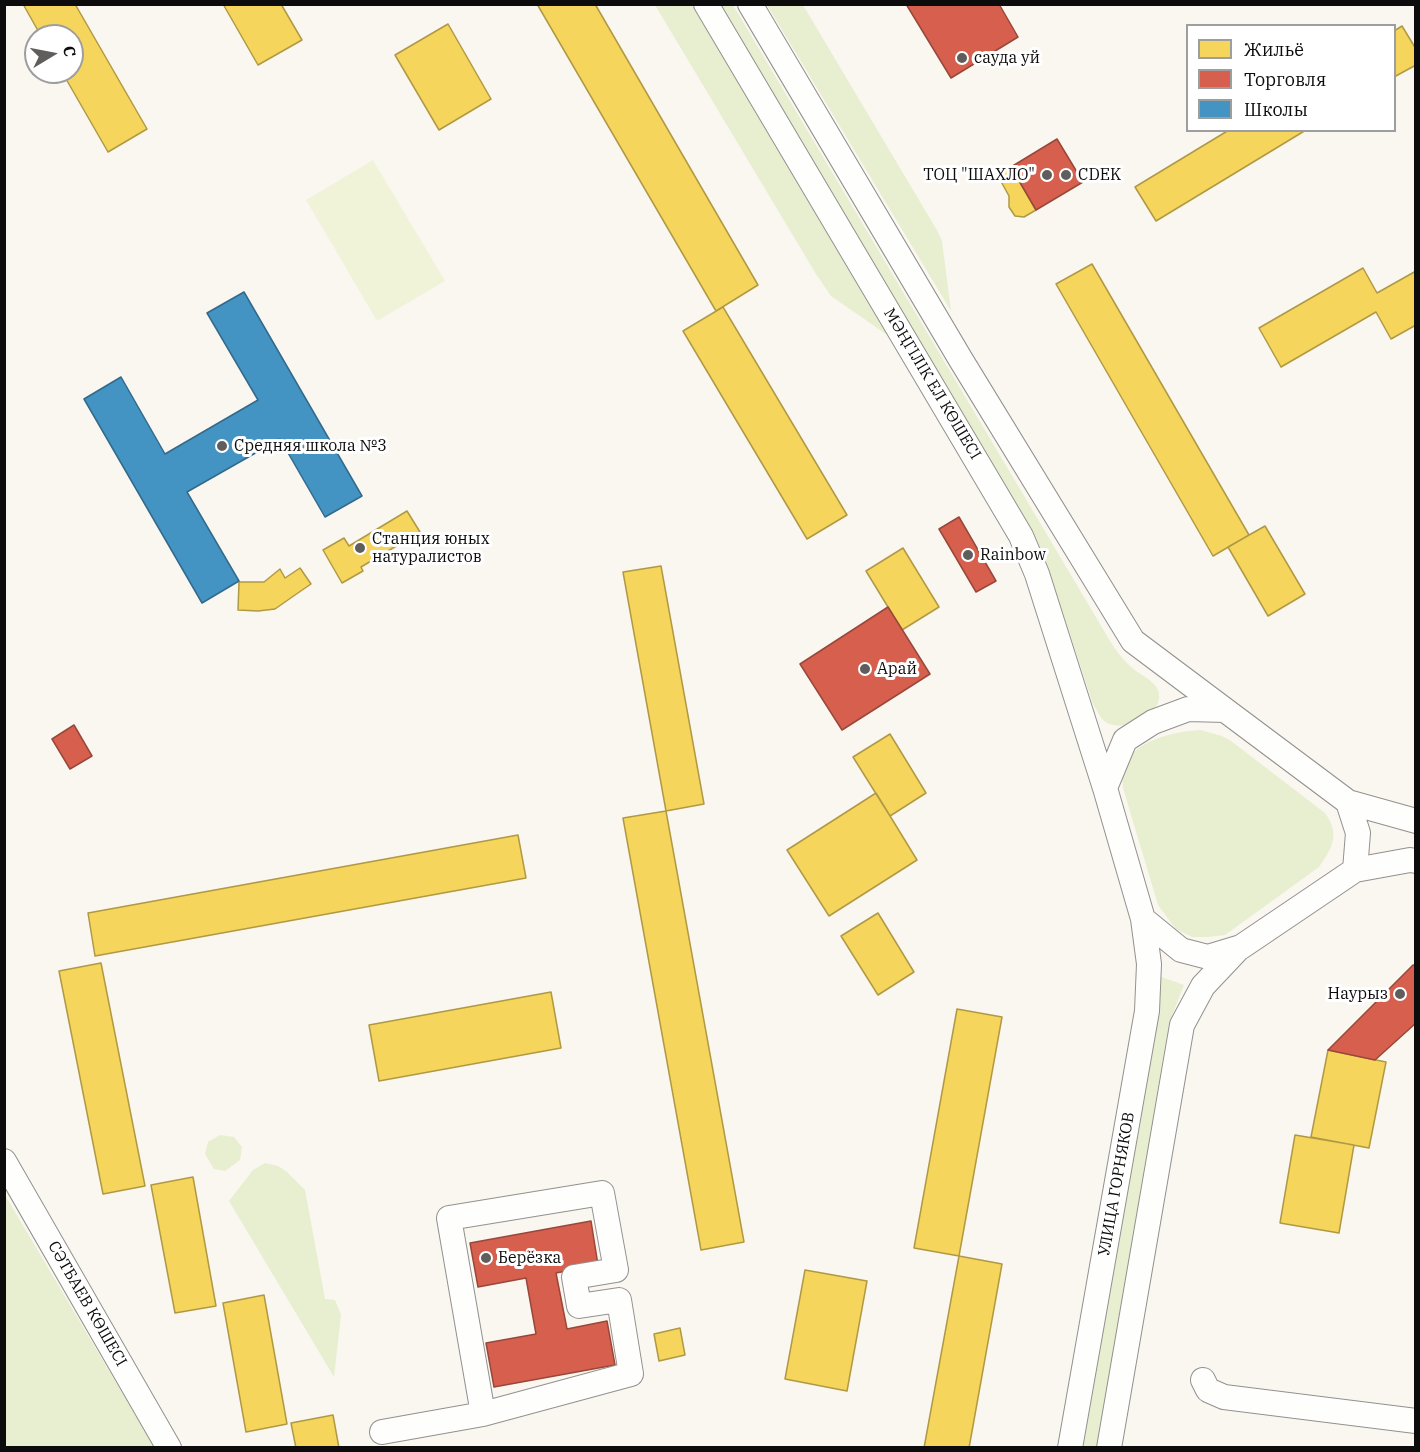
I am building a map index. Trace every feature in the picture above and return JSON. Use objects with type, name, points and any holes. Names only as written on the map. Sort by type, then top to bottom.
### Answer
[{"type":"street","name":"МӘҢГІЛІК ЕЛ КӨШЕСІ","points":[[706,4],[1022,536],[1037,574],[1105,788],[1143,919]]},
{"type":"street","points":[[750,4],[961,360],[1133,642],[1348,802],[1416,821]]},
{"type":"street","points":[[1105,788],[1125,740],[1153,722],[1188,709],[1225,710]]},
{"type":"street","points":[[1348,802],[1358,833],[1354,870]]},
{"type":"street","points":[[1109,1448],[1182,1025],[1203,986],[1240,947],[1354,870],[1410,860],[1416,861]]},
{"type":"street","points":[[1143,919],[1181,950],[1208,957],[1240,947]]},
{"type":"street","name":"УЛИЦА ГОРНЯКОВ","points":[[1070,1448],[1147,1011],[1149,964],[1143,919]]},
{"type":"street","name":"СӘТБАЕВ КӨШЕСІ","points":[[4,1161],[169,1448]]},
{"type":"street","points":[[382,1432],[483,1414],[631,1374],[619,1300],[579,1306],[574,1277],[616,1270],[602,1193],[448,1218],[483,1414]]},
{"type":"street","points":[[1203,1380],[1208,1390],[1224,1397],[1416,1421]]},
{"type":"green space","points":[[655,5],[692,5],[893,339],[831,296]]},
{"type":"green space","points":[[718,5],[733,5],[1110,641],[1133,669],[1156,686],[1159,699],[1149,715],[1120,726],[1103,720],[1099,714],[1093,704],[1050,574],[1034,539]]},
{"type":"green space","points":[[767,5],[803,5],[938,232],[942,241],[951,311]]},
{"type":"green space","points":[[373,160],[445,281],[377,321],[306,200]]},
{"type":"green space","points":[[1200,730],[1231,741],[1325,813],[1332,827],[1333,840],[1319,867],[1225,935],[1192,937],[1176,929],[1158,905],[1123,788],[1122,774],[1128,759],[1144,744],[1178,733]]},
{"type":"green space","points":[[1156,975],[1184,985],[1169,1023],[1097,1447],[1083,1448],[1158,1011]]},
{"type":"green space","points":[[220,1135],[234,1137],[242,1147],[240,1160],[225,1171],[214,1169],[205,1154],[208,1142]]},
{"type":"green space","points":[[265,1163],[278,1166],[287,1172],[305,1190],[325,1299],[335,1300],[341,1315],[334,1377],[229,1201],[253,1170]]},
{"type":"green space","points":[[5,1195],[154,1447],[5,1447]]},
{"type":"building: Жильё","points":[[23,4],[75,4],[147,129],[108,152],[69,84],[84,84],[84,24],[34,24]]},
{"type":"building: Жильё","points":[[223,4],[281,4],[302,40],[258,65]]},
{"type":"building: Жильё","points":[[537,4],[595,4],[758,285],[716,311]]},
{"type":"building: Жильё","points":[[448,24],[491,99],[439,130],[395,55]]},
{"type":"building: Жильё","points":[[1402,26],[1416,49],[1416,65],[1396,76],[1396,30]]},
{"type":"building: Жильё","points":[[1226,132],[1303,132],[1156,221],[1135,187]]},
{"type":"building: Жильё","points":[[1011,167],[1036,210],[1024,217],[1015,216],[1009,207],[1009,196],[998,176]]},
{"type":"building: Жильё","points":[[1092,264],[1249,535],[1213,556],[1056,284]]},
{"type":"building: Жильё","points":[[1363,268],[1377,293],[1416,271],[1416,325],[1391,339],[1376,312],[1281,367],[1259,328]]},
{"type":"building: Жильё","points":[[723,307],[847,515],[807,539],[683,331]]},
{"type":"building: Жильё","name":"Станция юных натуралистов","points":[[407,511],[420,532],[361,567],[363,571],[342,583],[323,550],[344,538],[349,546]]},
{"type":"building: Жильё","points":[[1265,526],[1305,594],[1268,616],[1228,547]]},
{"type":"building: Жильё","points":[[903,548],[939,607],[902,630],[866,571]]},
{"type":"building: Жильё","points":[[661,566],[704,804],[666,811],[623,572]]},
{"type":"building: Жильё","points":[[300,568],[311,584],[275,609],[238,610],[239,582],[264,582],[280,569],[285,578]]},
{"type":"building: Жильё","points":[[890,734],[926,793],[890,816],[853,757]]},
{"type":"building: Жильё","points":[[876,793],[917,860],[829,916],[787,850]]},
{"type":"building: Жильё","points":[[666,811],[744,1242],[701,1250],[623,818]]},
{"type":"building: Жильё","points":[[518,835],[526,878],[95,956],[88,913]]},
{"type":"building: Жильё","points":[[878,913],[914,972],[878,995],[841,936]]},
{"type":"building: Жильё","points":[[101,963],[145,1186],[103,1194],[59,971]]},
{"type":"building: Жильё","points":[[551,992],[561,1048],[379,1081],[369,1025]]},
{"type":"building: Жильё","points":[[957,1009],[1002,1017],[959,1256],[914,1248]]},
{"type":"building: Жильё","points":[[1328,1050],[1386,1062],[1369,1148],[1311,1137]]},
{"type":"building: Жильё","points":[[1295,1135],[1354,1145],[1339,1233],[1280,1223]]},
{"type":"building: Жильё","points":[[193,1177],[216,1306],[175,1313],[151,1185]]},
{"type":"building: Жильё","points":[[959,1256],[1002,1264],[969,1448],[924,1448]]},
{"type":"building: Жильё","points":[[805,1270],[867,1281],[847,1391],[785,1379]]},
{"type":"building: Жильё","points":[[264,1295],[287,1424],[246,1432],[223,1303]]},
{"type":"building: Жильё","points":[[680,1328],[685,1355],[659,1361],[654,1334]]},
{"type":"building: Жильё","points":[[333,1415],[339,1448],[296,1448],[291,1423]]},
{"type":"building: Торговля","name":"сауда уй","points":[[906,4],[999,4],[1018,37],[951,78]]},
{"type":"building: Торговля","name":"ТОЦ \"ШАХЛО\"","points":[[1057,139],[1083,182],[1036,210],[1011,167]]},
{"type":"building: Торговля","name":"Rainbow","points":[[959,517],[996,581],[976,592],[939,529]]},
{"type":"building: Торговля","name":"Арай","points":[[888,607],[930,674],[842,730],[800,664]]},
{"type":"building: Торговля","points":[[74,725],[92,756],[70,769],[52,739]]},
{"type":"building: Торговля","name":"Наурыз","points":[[1413,965],[1416,965],[1416,1023],[1375,1060],[1328,1050]]},
{"type":"building: Торговля","points":[[591,1221],[598,1265],[556,1273],[567,1329],[607,1321],[615,1365],[494,1387],[486,1343],[536,1334],[526,1278],[478,1287],[470,1243]]},
{"type":"building: Школы","name":"Средняя школа №3","points":[[244,292],[362,496],[325,517],[280,439],[187,492],[239,581],[202,603],[84,399],[121,377],[165,454],[258,400],[207,313]]},
{"type":"place","name":"сауда уй","points":[[962,58]]},
{"type":"place","name":"ТОЦ \"ШАХЛО\"","points":[[1047,175]]},
{"type":"place","name":"CDEK","points":[[1066,175]]},
{"type":"place","name":"Средняя школа №3","points":[[222,446]]},
{"type":"place","name":"Станция юных натуралистов","points":[[360,548]]},
{"type":"place","name":"Rainbow","points":[[968,555]]},
{"type":"place","name":"Арай","points":[[865,669]]},
{"type":"place","name":"Наурыз","points":[[1400,994]]},
{"type":"place","name":"Берёзка","points":[[486,1258]]}]
